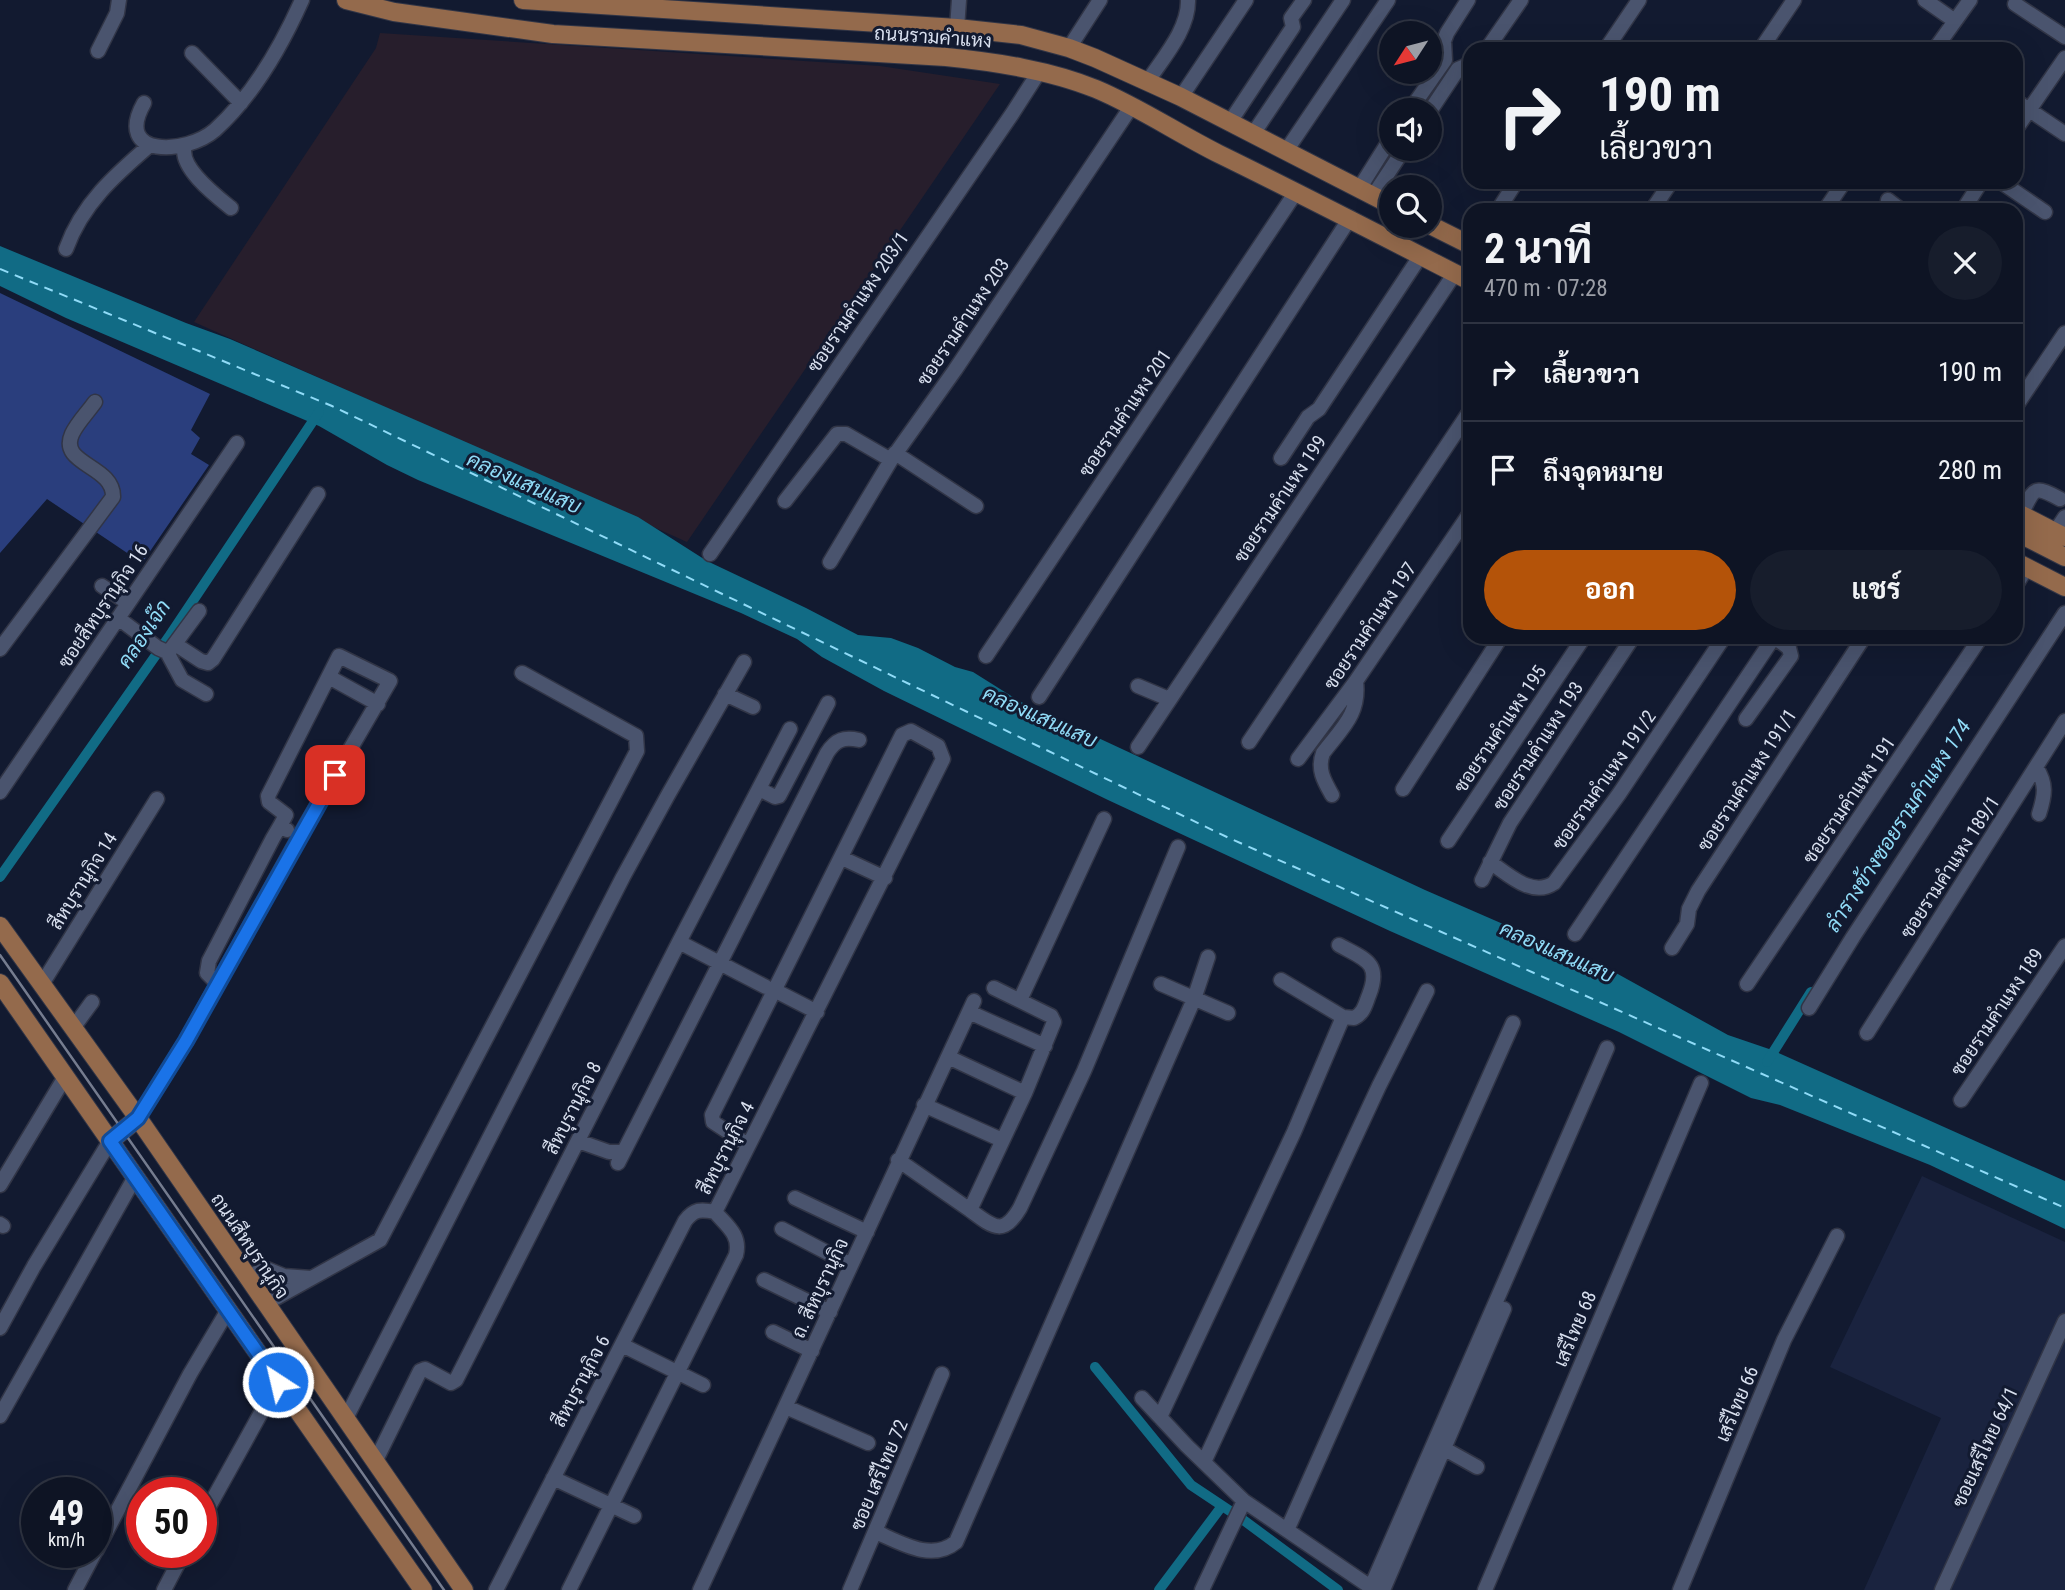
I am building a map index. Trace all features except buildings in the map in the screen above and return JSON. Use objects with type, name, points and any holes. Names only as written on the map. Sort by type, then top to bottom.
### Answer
[{"type":"main road","name":"ถนนรามคำแหง","points":[[523,0],[692,6],[1021,35],[1069,48],[1149,81],[1379,199]]},
{"type":"main road","name":"ถนนรามคำแหง","points":[[346,1],[421,16],[554,34],[946,57],[987,61],[1034,71],[1097,90],[1462,277]]},
{"type":"main road","points":[[1442,231],[1463,242]]},
{"type":"main road","points":[[2023,520],[2062,529]]},
{"type":"main road","points":[[2023,523],[2065,557]]},
{"type":"main road","points":[[2023,549],[2065,570]]},
{"type":"main road","points":[[2023,566],[2065,587]]},
{"type":"main road","name":"ถนนสีหบุรานุกิจ","points":[[0,926],[138,1118],[464,1590]]},
{"type":"main road","points":[[1,988],[423,1590]]},
{"type":"main road","points":[[110,1141],[138,1118]]},
{"type":"main road","points":[[318,1439],[345,1420]]},
{"type":"street","points":[[98,51],[117,13],[119,0]]},
{"type":"street","points":[[144,103],[137,117],[136,127],[137,134],[149,145],[166,149],[184,146],[213,131],[241,103],[287,34],[302,0]]},
{"type":"street","points":[[957,28],[959,0]]},
{"type":"street","points":[[1069,48],[1100,0]]},
{"type":"street","points":[[1149,81],[1181,28],[1188,0]]},
{"type":"street","points":[[1181,97],[1246,0]]},
{"type":"street","points":[[1230,122],[1293,27],[1291,18],[1304,0]]},
{"type":"street","points":[[1253,134],[1343,0]]},
{"type":"street","points":[[1286,151],[1388,0]]},
{"type":"street","points":[[1418,98],[1445,60],[1444,41],[1447,33],[1468,0]]},
{"type":"street","points":[[1492,42],[1521,0]]},
{"type":"street","points":[[1611,42],[1639,0]]},
{"type":"street","points":[[1765,42],[1794,0]]},
{"type":"street","points":[[1925,0],[1955,21]]},
{"type":"street","points":[[1940,42],[1970,0]]},
{"type":"street","points":[[2015,4],[2065,37]]},
{"type":"street","points":[[192,53],[241,103]]},
{"type":"street","points":[[2023,119],[2065,58]]},
{"type":"street","points":[[1445,60],[1463,66]]},
{"type":"street","points":[[1440,98],[1463,67]]},
{"type":"street","name":"ซอยรามคำแหง 203/1","points":[[710,554],[1034,71]]},
{"type":"street","points":[[2023,106],[2065,134]]},
{"type":"street","name":"ซอยรามคำแหง 203","points":[[830,562],[893,457],[955,370],[1131,107]]},
{"type":"street","name":"ซอยรามคำแหง 203/1","points":[[947,192],[1009,112]]},
{"type":"street","points":[[66,249],[72,232],[91,201],[149,145]]},
{"type":"street","points":[[184,146],[187,165],[231,208]]},
{"type":"street","points":[[1366,192],[1380,161]]},
{"type":"street","points":[[1366,192],[1393,161]]},
{"type":"street","points":[[2011,189],[2045,212]]},
{"type":"street","name":"ซอยรามคำแหง 201","points":[[986,656],[1296,192]]},
{"type":"street","points":[[1888,200],[1892,203]]},
{"type":"street","points":[[1039,697],[1350,218]]},
{"type":"street","points":[[1281,458],[1308,417],[1319,409],[1421,255]]},
{"type":"street","name":"ซอยรามคำแหง 199","points":[[1138,747],[1462,277]]},
{"type":"street","points":[[2023,396],[2065,333]]},
{"type":"street","points":[[0,649],[113,496],[114,487],[108,478],[76,458],[70,447],[72,434],[95,402]]},
{"type":"street","points":[[1249,742],[1463,421]]},
{"type":"street","points":[[785,501],[837,434],[845,434],[893,457],[976,506]]},
{"type":"street","name":"ซอยสีหบุรานุกิจ 16","points":[[0,792],[237,443]]},
{"type":"street","points":[[2023,509],[2036,489],[2060,499]]},
{"type":"street","points":[[118,618],[151,642],[208,663],[318,494]]},
{"type":"street","name":"ซอยรามคำแหง 197","points":[[1298,759],[1356,681],[1463,523]]},
{"type":"street","points":[[102,586],[128,603]]},
{"type":"street","points":[[171,648],[199,611]]},
{"type":"street","points":[[1809,1008],[2065,613]]},
{"type":"street","points":[[1403,789],[1496,644]]},
{"type":"street","name":"ซอยรามคำแหง 195","points":[[1448,841],[1579,644]]},
{"type":"street","name":"ซอยรามคำแหง 193","points":[[1482,880],[1510,823],[1628,644]]},
{"type":"street","name":"ซอยรามคำแหง 191/2","points":[[1490,862],[1536,889],[1547,888],[1554,883],[1619,794],[1719,644]]},
{"type":"street","points":[[1575,934],[1769,644]]},
{"type":"street","points":[[1746,719],[1791,656],[1789,648],[1784,644]]},
{"type":"street","name":"ซอยรามคำแหง 191/1","points":[[1672,948],[1687,924],[1689,909],[1698,891],[1859,644]]},
{"type":"street","name":"ซอยรามคำแหง 191","points":[[1747,984],[1976,644]]},
{"type":"street","points":[[171,648],[182,681],[206,694]]},
{"type":"street","points":[[138,1118],[186,1041],[390,681],[339,656],[268,796],[269,802],[286,815],[209,961],[207,973],[217,983]]},
{"type":"street","points":[[345,1420],[575,969],[668,795],[744,662]]},
{"type":"street","points":[[265,1304],[380,1240],[637,751],[636,736],[522,673]]},
{"type":"street","points":[[329,677],[378,704]]},
{"type":"street","points":[[1332,795],[1323,776],[1321,760],[1323,752],[1355,708],[1356,681]]},
{"type":"street","points":[[1138,687],[1169,699]]},
{"type":"street","points":[[725,694],[753,707]]},
{"type":"street","points":[[758,789],[775,797],[779,796],[828,703]]},
{"type":"street","name":"ซอยรามคำแหง 189/1","points":[[1867,1032],[2065,721]]},
{"type":"street","name":"สีหบุรานุกิจ 8","points":[[375,1462],[420,1371],[425,1369],[451,1382],[456,1380],[790,729]]},
{"type":"street","name":"สีหบุรานุกิจ 4","points":[[569,1590],[736,1255],[739,1244],[734,1232],[715,1212],[943,759],[938,746],[911,732],[902,735],[842,858]]},
{"type":"street","points":[[578,1141],[621,1158],[827,753],[832,745],[841,739],[859,740]]},
{"type":"street","points":[[2036,767],[2043,778],[2045,788],[2039,814]]},
{"type":"street","name":"สีหบุรานุกิจ 14","points":[[42,984],[157,799]]},
{"type":"street","points":[[1020,1000],[1104,819]]},
{"type":"street","points":[[280,826],[299,838]]},
{"type":"street","points":[[898,1160],[992,1226],[1001,1227],[1012,1221],[1084,1071],[1178,847]]},
{"type":"street","points":[[748,1145],[713,1122],[712,1115],[770,989],[842,858],[885,878]]},
{"type":"street","points":[[679,942],[817,1012]]},
{"type":"street","points":[[1281,980],[1343,1017],[1354,1018],[1362,1013],[1374,983],[1375,973],[1367,961],[1339,945]]},
{"type":"street","name":"ซอยรามคำแหง 189","points":[[1961,1100],[2065,946]]},
{"type":"street","points":[[876,1532],[921,1550],[937,1551],[949,1548],[956,1542],[1194,999],[1208,957]]},
{"type":"street","points":[[1161,984],[1228,1013]]},
{"type":"street","points":[[970,1210],[1054,1026],[1053,1019],[994,988]]},
{"type":"street","points":[[1204,1462],[1379,1086],[1427,991]]},
{"type":"street","points":[[73,1028],[92,1002]]},
{"type":"street","name":"ถ. สีหบุรานุกิจ","points":[[700,1590],[898,1160],[972,1007],[1045,1046]]},
{"type":"street","points":[[1160,1417],[1294,1132],[1343,1017]]},
{"type":"street","points":[[1287,1528],[1513,1023]]},
{"type":"street","points":[[1376,1589],[1607,1048]]},
{"type":"street","points":[[948,1057],[1025,1093]]},
{"type":"street","points":[[0,1185],[65,1077]]},
{"type":"street","name":"เสรีไทย 68","points":[[1485,1590],[1701,1083]]},
{"type":"street","points":[[924,1105],[1002,1140]]},
{"type":"street","points":[[0,1328],[34,1266],[110,1141]]},
{"type":"street","points":[[0,1416],[135,1177]]},
{"type":"street","points":[[795,1198],[867,1231]]},
{"type":"street","name":"สีหบุรานุกิจ 6","points":[[496,1590],[685,1221],[695,1211],[702,1209],[715,1212]]},
{"type":"street","points":[[782,1229],[851,1265]]},
{"type":"street","name":"เสรีไทย 66","points":[[1680,1590],[1784,1340],[1837,1236]]},
{"type":"street","points":[[246,1277],[267,1269],[284,1276],[312,1278]]},
{"type":"street","points":[[764,1280],[830,1312]]},
{"type":"street","points":[[1376,1589],[1443,1448],[1504,1309]]},
{"type":"street","points":[[112,1521],[190,1374],[228,1310]]},
{"type":"street","name":"ซอยเสรีไทย 64/1","points":[[1942,1590],[2064,1327]]},
{"type":"street","points":[[772,1332],[812,1351]]},
{"type":"street","points":[[622,1345],[703,1385]]},
{"type":"street","name":"ซอย เสรีไทย 72","points":[[850,1590],[942,1374]]},
{"type":"street","points":[[217,1492],[278,1382]]},
{"type":"street","points":[[1142,1398],[1244,1501],[1376,1589]]},
{"type":"street","points":[[786,1407],[868,1443]]},
{"type":"street","points":[[1443,1448],[1477,1467]]},
{"type":"street","points":[[553,1478],[634,1516]]},
{"type":"street","points":[[1202,1590],[1244,1501]]},
{"type":"street","points":[[75,1590],[87,1568]]},
{"type":"street","points":[[164,1590],[176,1568]]},
{"type":"shaded area","points":[[380,33],[880,66],[1000,84],[687,542],[194,322],[376,48]]},
{"type":"shaded area","points":[[0,293],[210,394],[191,430],[200,438],[191,454],[209,465],[142,563],[47,499],[0,553]]},
{"type":"shaded area","points":[[1922,1176],[2065,1242],[2065,1590],[1864,1590],[1941,1418],[1830,1367]]},
{"type":"water","name":"คลองแสนแสบ","points":[[0,246],[230,339],[638,517],[707,561],[858,635],[891,638],[955,667],[973,672],[1021,702],[1425,890],[1616,973],[1728,1035],[1772,1050],[2065,1181],[2065,1229],[1930,1165],[1780,1105],[1751,1098],[1619,1032],[1390,931],[1108,800],[884,691],[822,657],[797,639],[741,613],[418,480],[319,426],[66,318],[0,286]]},
{"type":"waterway","name":"คลองเจ๊ก","points":[[0,877],[170,635],[319,412]]},
{"type":"waterway","name":"ลำรางข้างซอยรามคำแหง 174","points":[[1767,1062],[1811,992]]},
{"type":"waterway","points":[[1095,1367],[1191,1485],[1230,1511]]},
{"type":"waterway","points":[[1159,1590],[1222,1506]]},
{"type":"waterway","points":[[1242,1519],[1338,1590]]},
{"type":"ferry route","points":[[0,269],[332,406],[1229,838],[2065,1208]]},
{"type":"railway","points":[[0,955],[444,1590]]},
{"type":"route","points":[[278,1382],[110,1141],[138,1118],[186,1041],[335,775]]}]
